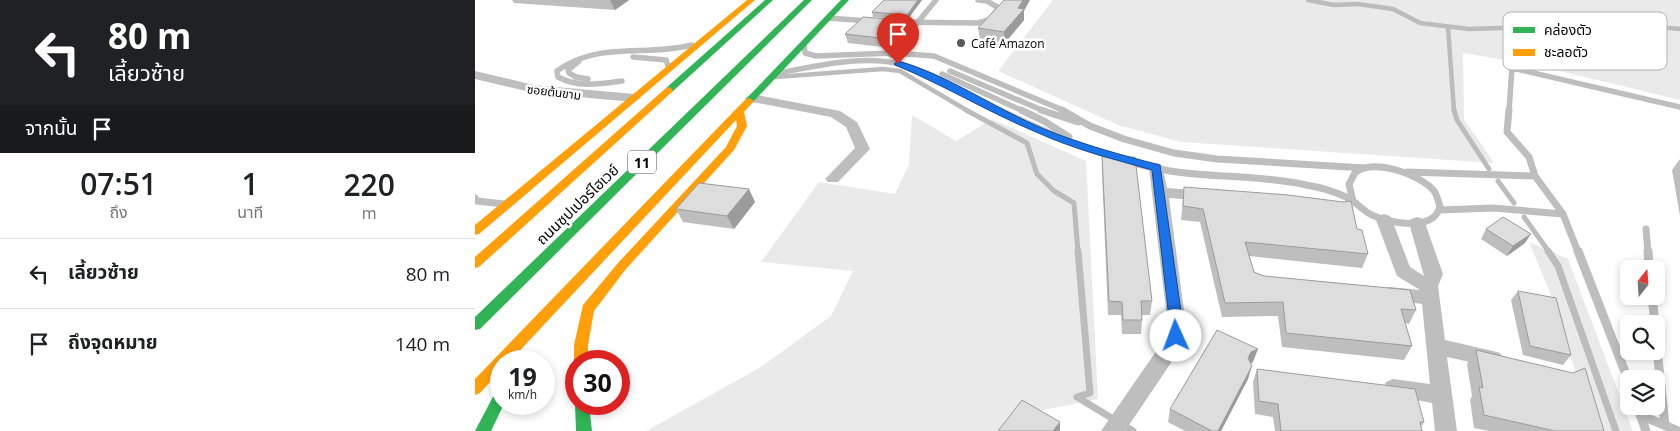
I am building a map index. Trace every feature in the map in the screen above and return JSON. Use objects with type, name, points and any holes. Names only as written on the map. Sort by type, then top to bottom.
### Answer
[{"type":"main road","points":[[475,231],[751,0]]},
{"type":"main road","name":"ถนนซุปเปอร์ไฮเวย์","points":[[475,264],[769,0]]},
{"type":"main road","name":"ถนนซุปเปอร์ไฮเวย์","points":[[475,325],[808,0]]},
{"type":"main road","points":[[512,350],[845,0]]},
{"type":"main road","points":[[581,350],[589,309],[622,266],[729,148],[742,126],[739,111]]},
{"type":"main road","points":[[530,347],[632,224]]},
{"type":"main road","points":[[475,389],[490,373]]},
{"type":"main road","points":[[483,431],[491,415]]},
{"type":"main road","points":[[583,415],[584,431]]},
{"type":"street","name":"ซอยต้นขาม","points":[[475,75],[507,85],[563,94],[634,98]]},
{"type":"street","points":[[752,98],[835,114],[852,124],[863,149],[833,178]]},
{"type":"street","points":[[1112,430],[1169,350],[1176,336],[1176,318],[1157,168]]},
{"type":"street","points":[[1160,192],[1217,197]]},
{"type":"street","points":[[1384,220],[1403,271],[1430,292]]},
{"type":"street","points":[[1417,223],[1434,274],[1430,292],[1446,431]]},
{"type":"street","points":[[1373,292],[1430,292]]},
{"type":"street","points":[[1437,346],[1514,364]]},
{"type":"street","points":[[1374,386],[1443,394]]},
{"type":"lane","points":[[885,62],[936,0]]},
{"type":"lane","points":[[882,22],[918,24],[978,23],[989,20],[999,8],[987,1],[978,0]]},
{"type":"lane","points":[[828,18],[873,21]]},
{"type":"lane","points":[[669,69],[666,60],[663,59],[605,57],[580,61],[568,70],[576,78],[623,80],[593,84],[567,82],[558,76],[557,71],[563,64],[590,54],[674,51],[702,41]]},
{"type":"lane","points":[[804,43],[805,53],[816,56],[893,53],[934,56],[1066,112],[1090,126]]},
{"type":"lane","points":[[775,73],[810,67],[885,62],[910,67],[1040,131],[1142,165],[1190,173],[1295,182],[1318,187],[1353,201],[1362,209],[1396,224],[1431,220],[1440,210],[1440,203],[1436,194],[1424,181],[1405,172]]},
{"type":"lane","points":[[1512,70],[1507,132],[1529,157],[1535,176],[1563,214],[1624,370]]},
{"type":"lane","points":[[1521,70],[1680,107]]},
{"type":"lane","points":[[950,72],[1052,115],[1090,126],[1124,140],[1174,153],[1217,159],[1368,168],[1381,167],[1405,172],[1535,176]]},
{"type":"lane","points":[[942,74],[1045,121],[1079,144]]},
{"type":"lane","points":[[1353,201],[1348,190],[1348,184],[1352,175],[1368,168]]},
{"type":"lane","points":[[475,198],[477,201],[507,204]]},
{"type":"lane","points":[[1440,210],[1493,208],[1563,214]]},
{"type":"lane","points":[[1645,229],[1648,260]]},
{"type":"lane","points":[[1658,360],[1665,425]]},
{"type":"lane","points":[[1641,415],[1646,431]]},
{"type":"lane","points":[[1648,415],[1678,431]]},
{"type":"shaded area","points":[[1053,0],[1680,0],[1680,100],[1556,70],[1667,70],[1667,12],[1503,12],[1503,60],[1463,53],[1464,119],[1494,163],[1181,142],[1118,125],[998,71]]},
{"type":"shaded area","points":[[912,115],[956,141],[992,119],[1086,161],[1098,399],[1019,415],[1006,431],[646,431],[761,367],[831,316],[853,271],[761,262],[819,182],[895,194],[909,164]]},
{"type":"shaded area","points":[[1529,242],[1568,259],[1620,397],[1620,415],[1627,415],[1633,431],[1594,431],[1553,300]]},
{"type":"building","points":[[884,0],[918,0],[907,15],[872,12]]},
{"type":"building","points":[[1004,0],[1023,0],[1018,8],[1024,9],[1004,32],[978,28]]},
{"type":"building","points":[[863,17],[900,20],[897,23],[902,24],[889,39],[845,34]]},
{"type":"building","points":[[1102,157],[1135,157],[1152,301],[1141,301],[1142,320],[1123,320],[1122,302],[1109,301]]},
{"type":"building","points":[[699,183],[749,189],[727,216],[676,209]]},
{"type":"building","points":[[1184,187],[1288,195],[1343,202],[1351,201],[1357,229],[1362,230],[1368,254],[1245,242],[1254,272],[1264,276],[1410,290],[1416,310],[1401,309],[1412,346],[1286,333],[1283,302],[1225,303],[1203,209],[1183,206]]},
{"type":"building","points":[[1503,217],[1531,234],[1513,246],[1486,229]]},
{"type":"building","points":[[1518,291],[1556,298],[1571,355],[1530,346]]},
{"type":"building","points":[[1217,330],[1258,349],[1251,352],[1248,358],[1252,366],[1218,431],[1212,431],[1170,409]]},
{"type":"building","points":[[1476,350],[1573,373],[1585,368],[1604,431],[1555,431],[1484,415],[1479,387],[1483,388]]},
{"type":"building","points":[[1257,369],[1415,389],[1424,422],[1420,422],[1422,431],[1281,431],[1278,404],[1259,401]]},
{"type":"building","points":[[1022,400],[1060,422],[1053,431],[998,431]]},
{"type":"waterway","points":[[1308,0],[1334,5],[1358,4],[1393,9],[1420,23],[1469,29],[1503,28]]},
{"type":"waterway","points":[[1448,27],[1454,111]]},
{"type":"waterway","points":[[1667,28],[1680,29]]},
{"type":"waterway","points":[[776,77],[883,69],[900,71],[968,111]]},
{"type":"waterway","points":[[966,110],[1027,143],[1037,174],[1054,191],[1074,203],[1078,252]]},
{"type":"waterway","points":[[1454,110],[1457,120],[1489,169]]},
{"type":"waterway","points":[[1498,181],[1514,203]]},
{"type":"waterway","points":[[1524,217],[1549,252]]},
{"type":"waterway","points":[[1078,251],[1090,393],[1077,397],[1133,431]]},
{"type":"waterway","points":[[1548,251],[1558,266],[1616,431]]},
{"type":"traffic: fast","points":[[669,90],[769,0]]},
{"type":"traffic: fast","points":[[475,325],[808,0]]},
{"type":"traffic: fast","points":[[749,101],[845,0]]},
{"type":"traffic: fast","points":[[483,431],[491,415]]},
{"type":"traffic: fast","points":[[583,415],[584,431]]},
{"type":"traffic: slow","points":[[475,231],[751,0]]},
{"type":"traffic: slow","points":[[475,264],[669,90]]},
{"type":"traffic: slow","points":[[511,350],[749,101]]},
{"type":"traffic: slow","points":[[581,350],[588,309],[622,266],[730,148],[742,126],[739,111]]},
{"type":"traffic: slow","points":[[475,389],[490,373]]},
{"type":"place","name":"Café Amazon","points":[[961,43]]},
{"type":"route","points":[[898,64],[925,74],[1040,131],[1142,165],[1157,168],[1176,318],[1176,336]]}]
